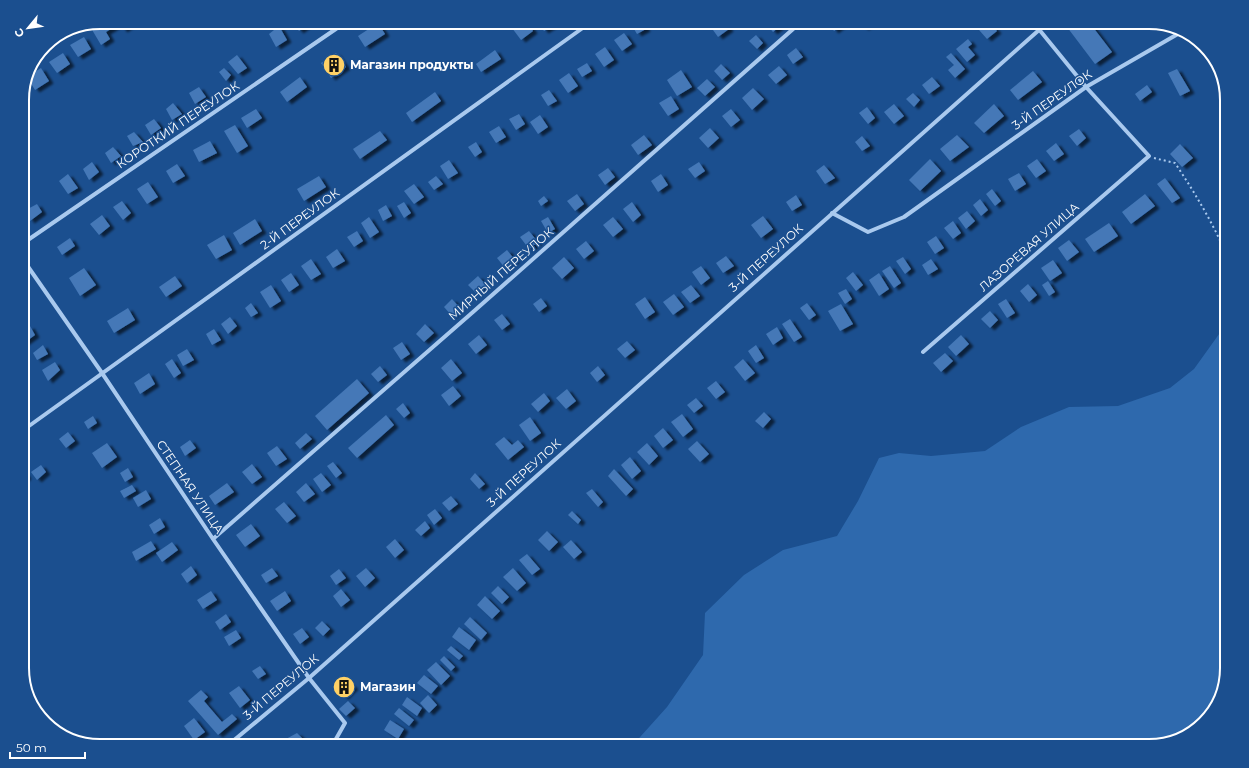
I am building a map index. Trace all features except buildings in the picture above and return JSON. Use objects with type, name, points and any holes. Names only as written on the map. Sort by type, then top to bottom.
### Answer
[{"type":"street","name":"КОРОТКИЙ ПЕРЕУЛОК","points":[[29,239],[337,29]]},
{"type":"street","name":"2-Й ПЕРЕУЛОК","points":[[29,427],[580,29]]},
{"type":"street","name":"МИРНЫЙ ПЕРЕУЛОК","points":[[213,539],[474,312],[793,29]]},
{"type":"street","points":[[1039,30],[1086,87],[1149,156]]},
{"type":"street","name":"3-Й ПЕРЕУЛОК","points":[[235,739],[309,678],[1039,30]]},
{"type":"street","name":"3-Й ПЕРЕУЛОК","points":[[832,213],[868,232],[904,217],[1086,87],[1177,35]]},
{"type":"street","name":"ЛАЗОРЕВАЯ УЛИЦА","points":[[923,352],[1149,156]]},
{"type":"street","name":"СТЕПНАЯ УЛИЦА","points":[[29,268],[309,678],[345,723],[336,739]]},
{"type":"path","points":[[1149,156],[1175,163],[1194,192],[1220,240]]},
{"type":"shaded area","points":[[1220,333],[1220,668],[1218,686],[1215,695],[1205,711],[1192,724],[1176,734],[1167,737],[1149,739],[638,739],[667,707],[703,655],[705,613],[744,575],[783,550],[837,536],[858,501],[879,458],[899,453],[931,456],[985,451],[1021,427],[1069,407],[1118,406],[1170,388],[1194,369]]},
{"type":"place","name":"Магазин продукты","points":[[334,65]]},
{"type":"place","name":"Магазин","points":[[344,687]]}]
